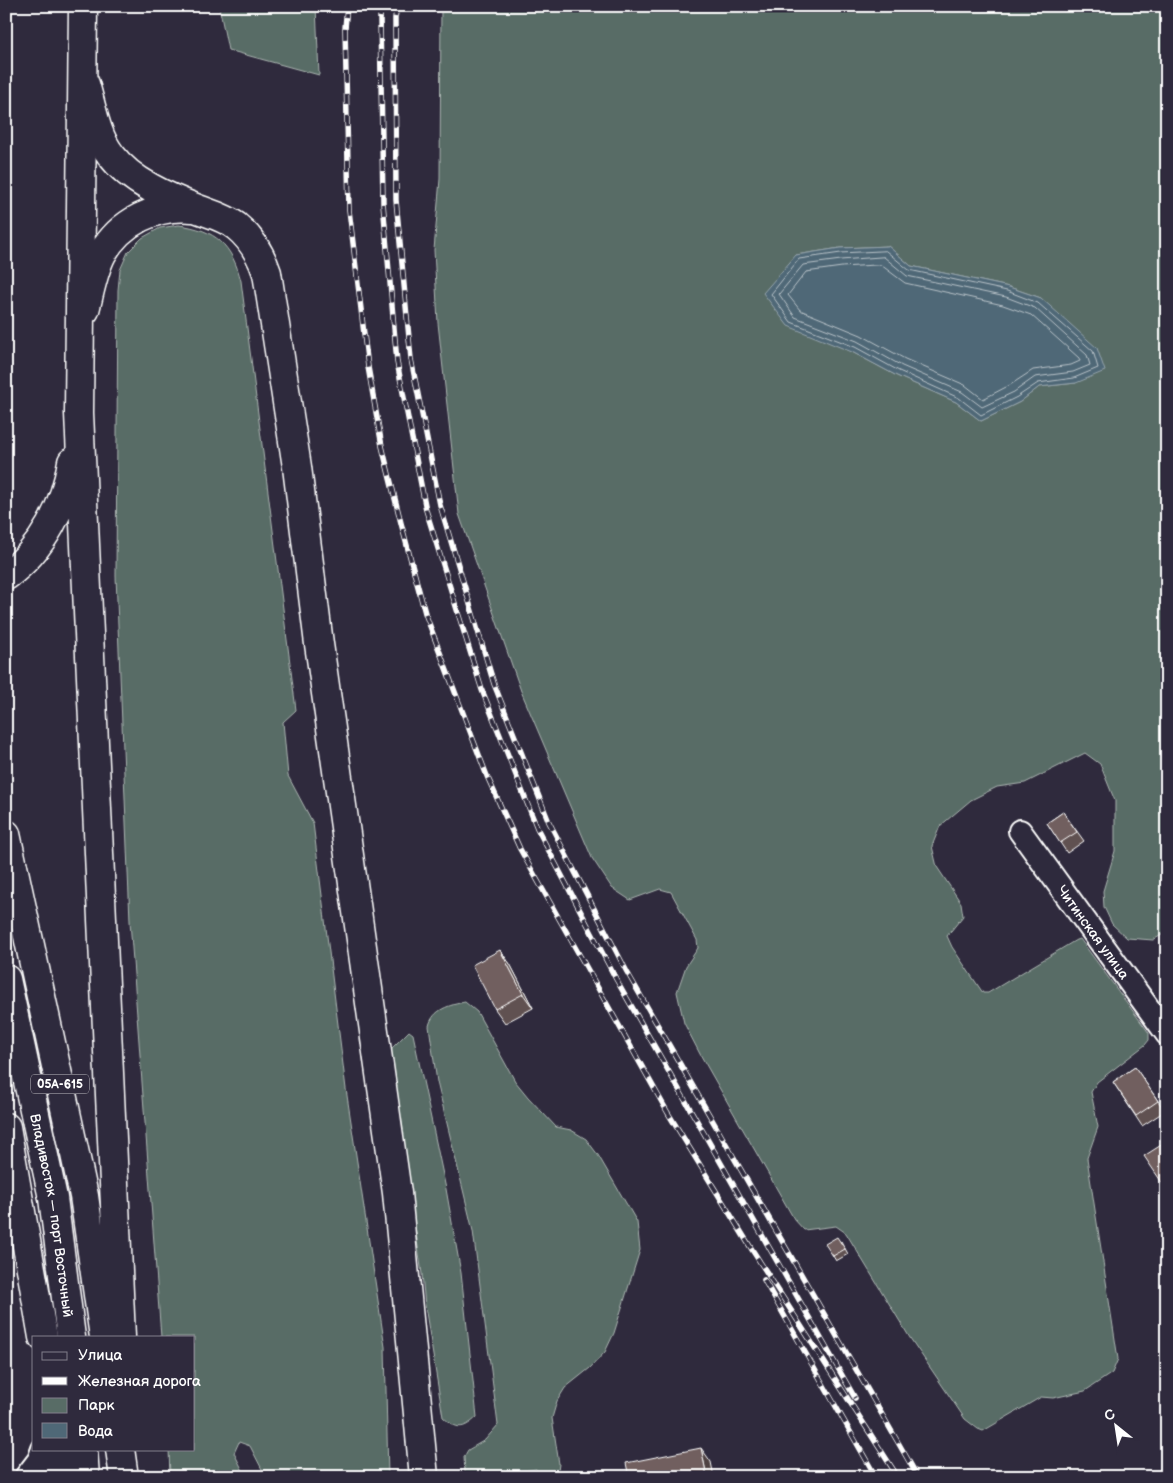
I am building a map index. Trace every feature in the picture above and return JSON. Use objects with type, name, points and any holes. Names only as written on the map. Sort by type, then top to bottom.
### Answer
[{"type":"main road","points":[[83,10],[79,413],[121,1336]]},
{"type":"main road","points":[[82,73],[102,138],[110,154],[134,178],[163,194],[225,219],[247,236],[262,260],[270,287],[297,467],[320,654],[397,1193],[424,1477]]},
{"type":"main road","points":[[80,328],[96,267],[102,254],[119,232],[130,223],[156,211],[184,207],[198,209]]},
{"type":"main road","points":[[6,576],[16,569],[36,547],[53,522],[65,494],[72,464],[79,413]]},
{"type":"main road","name":"05А-615","points":[[6,834],[84,1196],[104,1336]]},
{"type":"main road","name":"Владивосток — порт Восточный","points":[[6,978],[53,1198],[71,1336]]},
{"type":"main road","points":[[6,1127],[43,1336]]},
{"type":"main road","points":[[57,1450],[59,1477]]},
{"type":"main road","points":[[83,1450],[85,1477]]},
{"type":"main road","points":[[120,1450],[126,1477]]},
{"type":"main road","points":[[126,1450],[126,1477]]},
{"type":"street","name":"Читинская улица","points":[[1020,831],[1167,1034]]},
{"type":"street","points":[[26,1477],[39,1460],[42,1450]]},
{"type":"green space","points":[[219,6],[316,6],[319,75],[228,50]]},
{"type":"green space","points":[[441,6],[1167,6],[1167,932],[1153,940],[1127,938],[1112,924],[1104,907],[1103,891],[1115,851],[1115,801],[1100,764],[1085,753],[1025,783],[997,787],[971,800],[940,826],[932,846],[937,867],[961,903],[963,916],[947,936],[952,947],[983,993],[988,993],[1080,939],[1149,1033],[1149,1040],[1145,1045],[1097,1082],[1091,1092],[1098,1127],[1087,1158],[1118,1359],[1112,1373],[1085,1391],[1053,1398],[1041,1397],[983,1431],[965,1419],[910,1338],[846,1233],[836,1226],[804,1230],[794,1219],[700,1054],[684,1023],[677,992],[686,966],[698,948],[697,940],[671,892],[660,889],[630,900],[612,888],[592,858],[521,691],[459,514],[438,323],[434,250],[440,179]],"holes":[[[888,246],[911,266],[1009,287],[1041,298],[1076,383],[1039,387],[1020,402],[981,421],[956,402],[897,376],[852,352],[796,255],[840,248]]]},
{"type":"green space","points":[[179,225],[192,227],[213,235],[233,258],[241,281],[296,710],[283,722],[288,776],[313,823],[346,1089],[385,1347],[388,1477],[266,1477],[250,1446],[239,1442],[234,1453],[246,1477],[170,1477],[169,1450],[195,1450],[195,1336],[161,1336],[130,921],[116,576],[118,290],[120,270],[128,252],[142,238],[160,228]]},
{"type":"green space","points":[[465,1002],[477,1012],[515,1081],[528,1097],[556,1127],[571,1130],[586,1139],[598,1155],[637,1222],[640,1250],[614,1333],[605,1352],[590,1368],[565,1388],[557,1401],[552,1418],[559,1464],[558,1471],[540,1473],[536,1469],[488,1477],[468,1477],[465,1473],[464,1457],[468,1450],[485,1440],[498,1425],[473,1231],[437,1082],[429,1026],[431,1020],[438,1012],[448,1006]]},
{"type":"green space","points":[[409,1031],[413,1034],[446,1189],[461,1273],[477,1417],[460,1427],[443,1417],[425,1306],[390,1057],[392,1048]]},
{"type":"water","points":[[888,246],[911,266],[1009,287],[1041,298],[1097,348],[1105,371],[1076,383],[1039,387],[1020,402],[981,421],[956,402],[897,376],[852,352],[788,326],[763,293],[796,255],[840,248]]},
{"type":"building","points":[[1063,812],[1077,832],[1060,843],[1047,823]]},
{"type":"building","points":[[500,950],[523,994],[495,1009],[472,965]]},
{"type":"building","points":[[1135,1067],[1158,1101],[1136,1116],[1113,1082]]},
{"type":"building","points":[[1167,1143],[1167,1190],[1144,1156]]},
{"type":"building","points":[[837,1237],[845,1249],[833,1256],[825,1244]]},
{"type":"building","points":[[701,1448],[707,1477],[629,1477],[626,1463]]},
{"type":"railway","points":[[347,6],[345,28],[349,210],[368,367],[382,446],[425,613],[487,776],[520,849],[668,1113],[751,1248],[898,1477]]},
{"type":"railway","points":[[381,6],[383,203],[397,362],[426,510],[482,690],[537,828],[616,979],[855,1398]]},
{"type":"railway","points":[[397,6],[395,18],[396,200],[411,359],[440,505],[494,684],[549,822],[627,972],[918,1477]]},
{"type":"railway","points":[[764,1280],[876,1477]]}]
